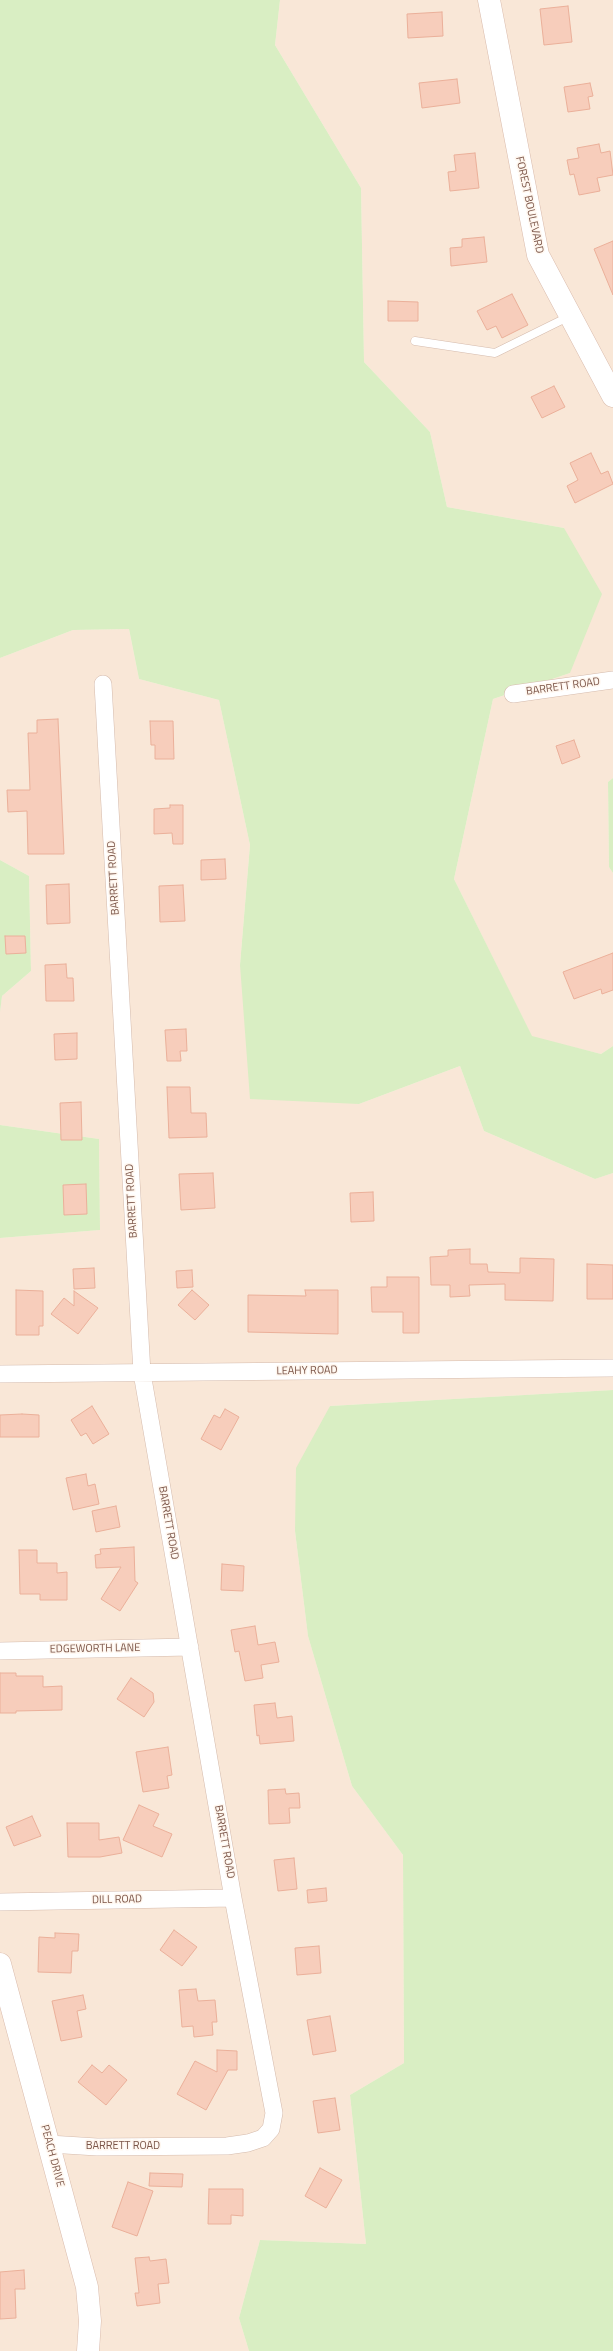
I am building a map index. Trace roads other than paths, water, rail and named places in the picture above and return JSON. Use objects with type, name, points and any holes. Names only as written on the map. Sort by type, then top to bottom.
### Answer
[{"type":"street","name":"FOREST BOULEVARD","points":[[489,0],[538,255],[613,396]]},
{"type":"street","name":"BARRETT ROAD","points":[[513,694],[613,680]]},
{"type":"street","name":"BARRETT ROAD","points":[[49,2144],[97,2147],[227,2146],[248,2143],[263,2138],[271,2129],[274,2113],[234,1898],[142,1373],[102,684]]},
{"type":"street","name":"LEAHY ROAD","points":[[0,1374],[613,1368]]},
{"type":"street","name":"EDGEWORTH LANE","points":[[0,1651],[190,1648]]},
{"type":"street","name":"DILL ROAD","points":[[0,1902],[234,1898]]},
{"type":"street","name":"PEACH DRIVE","points":[[0,1964],[87,2287],[90,2321],[88,2351]]},
{"type":"lane","points":[[415,341],[495,353],[570,315]]}]
